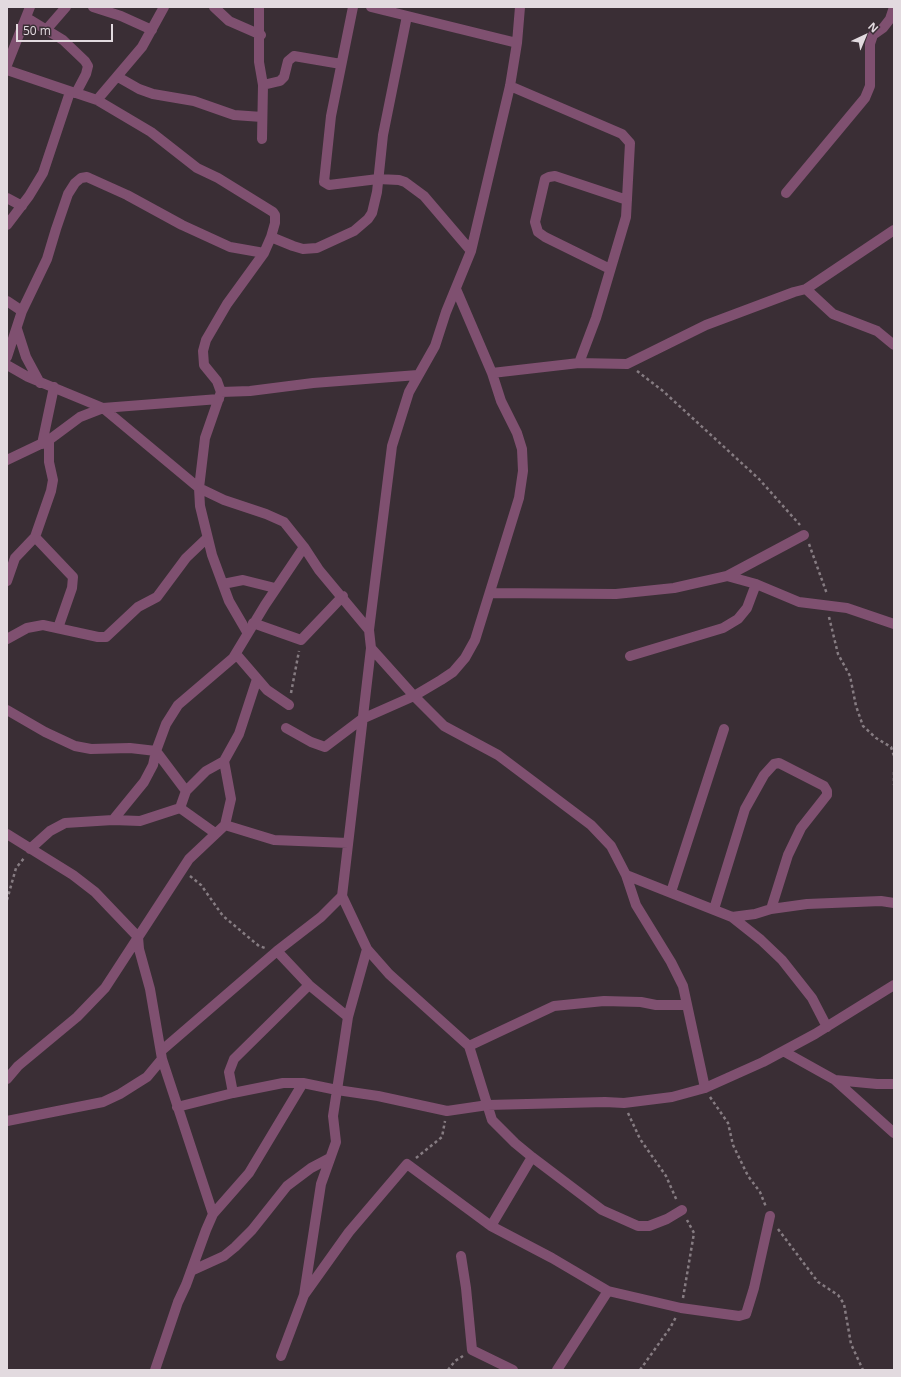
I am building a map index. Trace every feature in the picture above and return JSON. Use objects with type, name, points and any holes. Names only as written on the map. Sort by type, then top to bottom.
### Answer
[{"type":"street","points":[[7,65],[27,18],[30,7]]},
{"type":"street","points":[[46,30],[66,7]]},
{"type":"street","points":[[93,7],[121,16],[152,30]]},
{"type":"street","points":[[97,100],[142,47],[164,7]]},
{"type":"street","points":[[214,7],[229,21],[260,35]]},
{"type":"street","points":[[259,7],[259,62],[263,85],[262,139]]},
{"type":"street","points":[[353,7],[331,116],[324,182],[329,185],[378,179],[398,180],[411,185],[424,196],[471,251]]},
{"type":"street","points":[[371,7],[518,43]]},
{"type":"street","points":[[520,7],[518,43],[510,86],[471,251],[435,346],[409,392],[392,446],[369,630],[371,648],[342,896],[367,949],[389,974],[469,1046],[492,1120],[532,1158],[602,1210],[638,1226],[649,1226],[682,1210]]},
{"type":"street","points":[[786,193],[865,98],[870,86],[870,44],[873,35],[883,28],[890,19],[894,7]]},
{"type":"street","points":[[271,236],[293,246],[310,249],[325,245],[349,234],[362,225],[372,213],[377,192],[383,135],[407,16]]},
{"type":"street","points":[[7,225],[22,206],[43,173],[73,93],[86,74],[87,64],[75,50],[27,18]]},
{"type":"street","points":[[263,85],[280,81],[284,77],[288,61],[293,57],[342,64]]},
{"type":"street","points":[[7,70],[97,100],[161,138],[197,168],[273,212],[275,216],[275,223],[264,253],[227,304],[204,345],[202,360],[204,365],[217,381],[220,396],[205,438],[199,488],[200,506],[207,538],[229,601],[247,632]]},
{"type":"street","points":[[118,77],[134,87],[153,94],[194,102],[234,115],[262,117]]},
{"type":"street","points":[[510,86],[626,135],[630,143],[626,217],[596,318],[579,364]]},
{"type":"street","points":[[610,269],[545,237],[538,232],[535,222],[545,179],[549,176],[555,176],[627,200]]},
{"type":"street","points":[[7,357],[22,311],[47,259],[68,194],[75,183],[84,177],[127,195],[182,225],[230,247],[264,253]]},
{"type":"street","points":[[7,198],[22,206]]},
{"type":"street","points":[[492,373],[579,364],[627,364],[706,326],[794,292],[806,289],[894,230]]},
{"type":"street","points":[[286,728],[311,742],[325,747],[362,719],[414,696],[447,676],[465,658],[475,640],[491,593],[519,498],[523,471],[522,449],[517,433],[501,401],[492,373],[456,289]]},
{"type":"street","points":[[806,289],[833,314],[877,331],[894,345]]},
{"type":"street","points":[[7,301],[22,311]]},
{"type":"street","points":[[17,329],[24,350],[40,382]]},
{"type":"street","points":[[8,368],[103,408],[199,488],[224,500],[278,518],[284,522],[304,547],[319,570],[343,596],[369,630]]},
{"type":"street","points":[[7,460],[45,442],[80,417],[103,408],[220,396],[313,383],[418,375]]},
{"type":"street","points":[[7,581],[15,558],[34,537],[52,485],[53,477],[45,442],[54,387]]},
{"type":"street","points":[[491,593],[616,594],[674,588],[727,576],[804,535]]},
{"type":"street","points":[[34,537],[73,577],[72,588],[58,628]]},
{"type":"street","points":[[7,639],[27,628],[43,625],[98,637],[106,637],[135,608],[157,597],[186,558],[207,538]]},
{"type":"street","points":[[113,820],[144,782],[153,765],[156,751],[166,724],[178,705],[192,695],[236,654],[247,632],[275,588],[304,547]]},
{"type":"street","points":[[727,576],[756,584],[799,602],[847,608],[894,624]]},
{"type":"street","points":[[223,584],[236,580],[243,580],[275,588]]},
{"type":"street","points":[[630,656],[723,628],[738,620],[746,608],[756,584]]},
{"type":"street","points":[[253,623],[301,640],[343,596]]},
{"type":"street","points":[[371,648],[414,696],[444,726],[498,755],[591,824],[611,846],[626,875],[636,905],[671,962],[683,986],[704,1088]]},
{"type":"street","points":[[236,654],[267,690],[289,705]]},
{"type":"street","points":[[180,808],[186,791],[206,771],[224,761],[239,734],[257,680]]},
{"type":"street","points":[[7,710],[45,732],[80,747],[98,750],[130,748],[156,751],[186,791]]},
{"type":"street","points":[[671,892],[724,729]]},
{"type":"street","points":[[7,1079],[18,1066],[93,1001],[105,988],[189,858],[224,825],[231,799],[224,761]]},
{"type":"street","points":[[714,909],[745,809],[764,774],[774,764],[779,763],[824,786],[827,791],[827,795],[801,828],[788,855],[771,909]]},
{"type":"street","points":[[30,849],[50,831],[62,824],[113,820],[140,821],[180,808]]},
{"type":"street","points":[[180,808],[215,833]]},
{"type":"street","points":[[224,825],[274,840],[348,843]]},
{"type":"street","points":[[7,834],[73,875],[95,892],[138,937],[139,950],[150,989],[162,1055],[177,1107],[213,1214]]},
{"type":"street","points":[[626,875],[732,917],[761,940],[782,960],[812,998],[827,1027]]},
{"type":"street","points":[[7,1121],[103,1102],[143,1080],[162,1055],[277,951],[321,916],[342,896]]},
{"type":"street","points":[[732,917],[755,914],[771,909],[838,902],[881,901],[894,903]]},
{"type":"street","points":[[281,1356],[304,1295],[321,1184],[336,1142],[333,1116],[348,1017],[367,949]]},
{"type":"street","points":[[277,951],[309,985],[348,1017]]},
{"type":"street","points":[[233,1092],[229,1072],[234,1059],[309,985]]},
{"type":"street","points":[[177,1107],[233,1092],[283,1083],[304,1083],[378,1096],[447,1111],[488,1105],[604,1102],[624,1103],[672,1098],[704,1088],[783,1051],[827,1027],[894,985]]},
{"type":"street","points":[[469,1046],[554,1006],[604,1001],[641,1002],[656,1005],[686,1005]]},
{"type":"street","points":[[783,1051],[836,1080],[894,1133]]},
{"type":"street","points":[[836,1080],[894,1084]]},
{"type":"street","points":[[155,1370],[178,1302],[213,1214],[248,1173],[304,1083]]},
{"type":"street","points":[[191,1271],[224,1256],[252,1230],[287,1186],[311,1168],[330,1158]]},
{"type":"street","points":[[491,1226],[532,1158]]},
{"type":"street","points":[[304,1295],[350,1232],[407,1164],[491,1226],[552,1258],[608,1291],[681,1308],[739,1316],[746,1314],[754,1288],[770,1216]]},
{"type":"street","points":[[460,1256],[466,1288],[472,1350],[513,1370]]},
{"type":"street","points":[[557,1370],[608,1291]]},
{"type":"path","points":[[289,705],[301,640]]},
{"type":"path","points":[[894,772],[894,785]]},
{"type":"path","points":[[7,900],[16,868],[30,849]]},
{"type":"path","points":[[182,869],[201,885],[223,916],[240,931],[259,946],[277,951]]},
{"type":"path","points":[[704,1088],[728,1123],[733,1145],[748,1176],[760,1192],[770,1216],[793,1251],[818,1282],[838,1295],[844,1304],[851,1344],[864,1370]]},
{"type":"path","points":[[624,1103],[640,1139],[666,1176],[694,1233],[681,1308],[670,1328],[640,1370]]},
{"type":"path","points":[[407,1164],[442,1137],[447,1111]]},
{"type":"path","points":[[448,1370],[455,1361],[472,1350]]}]
